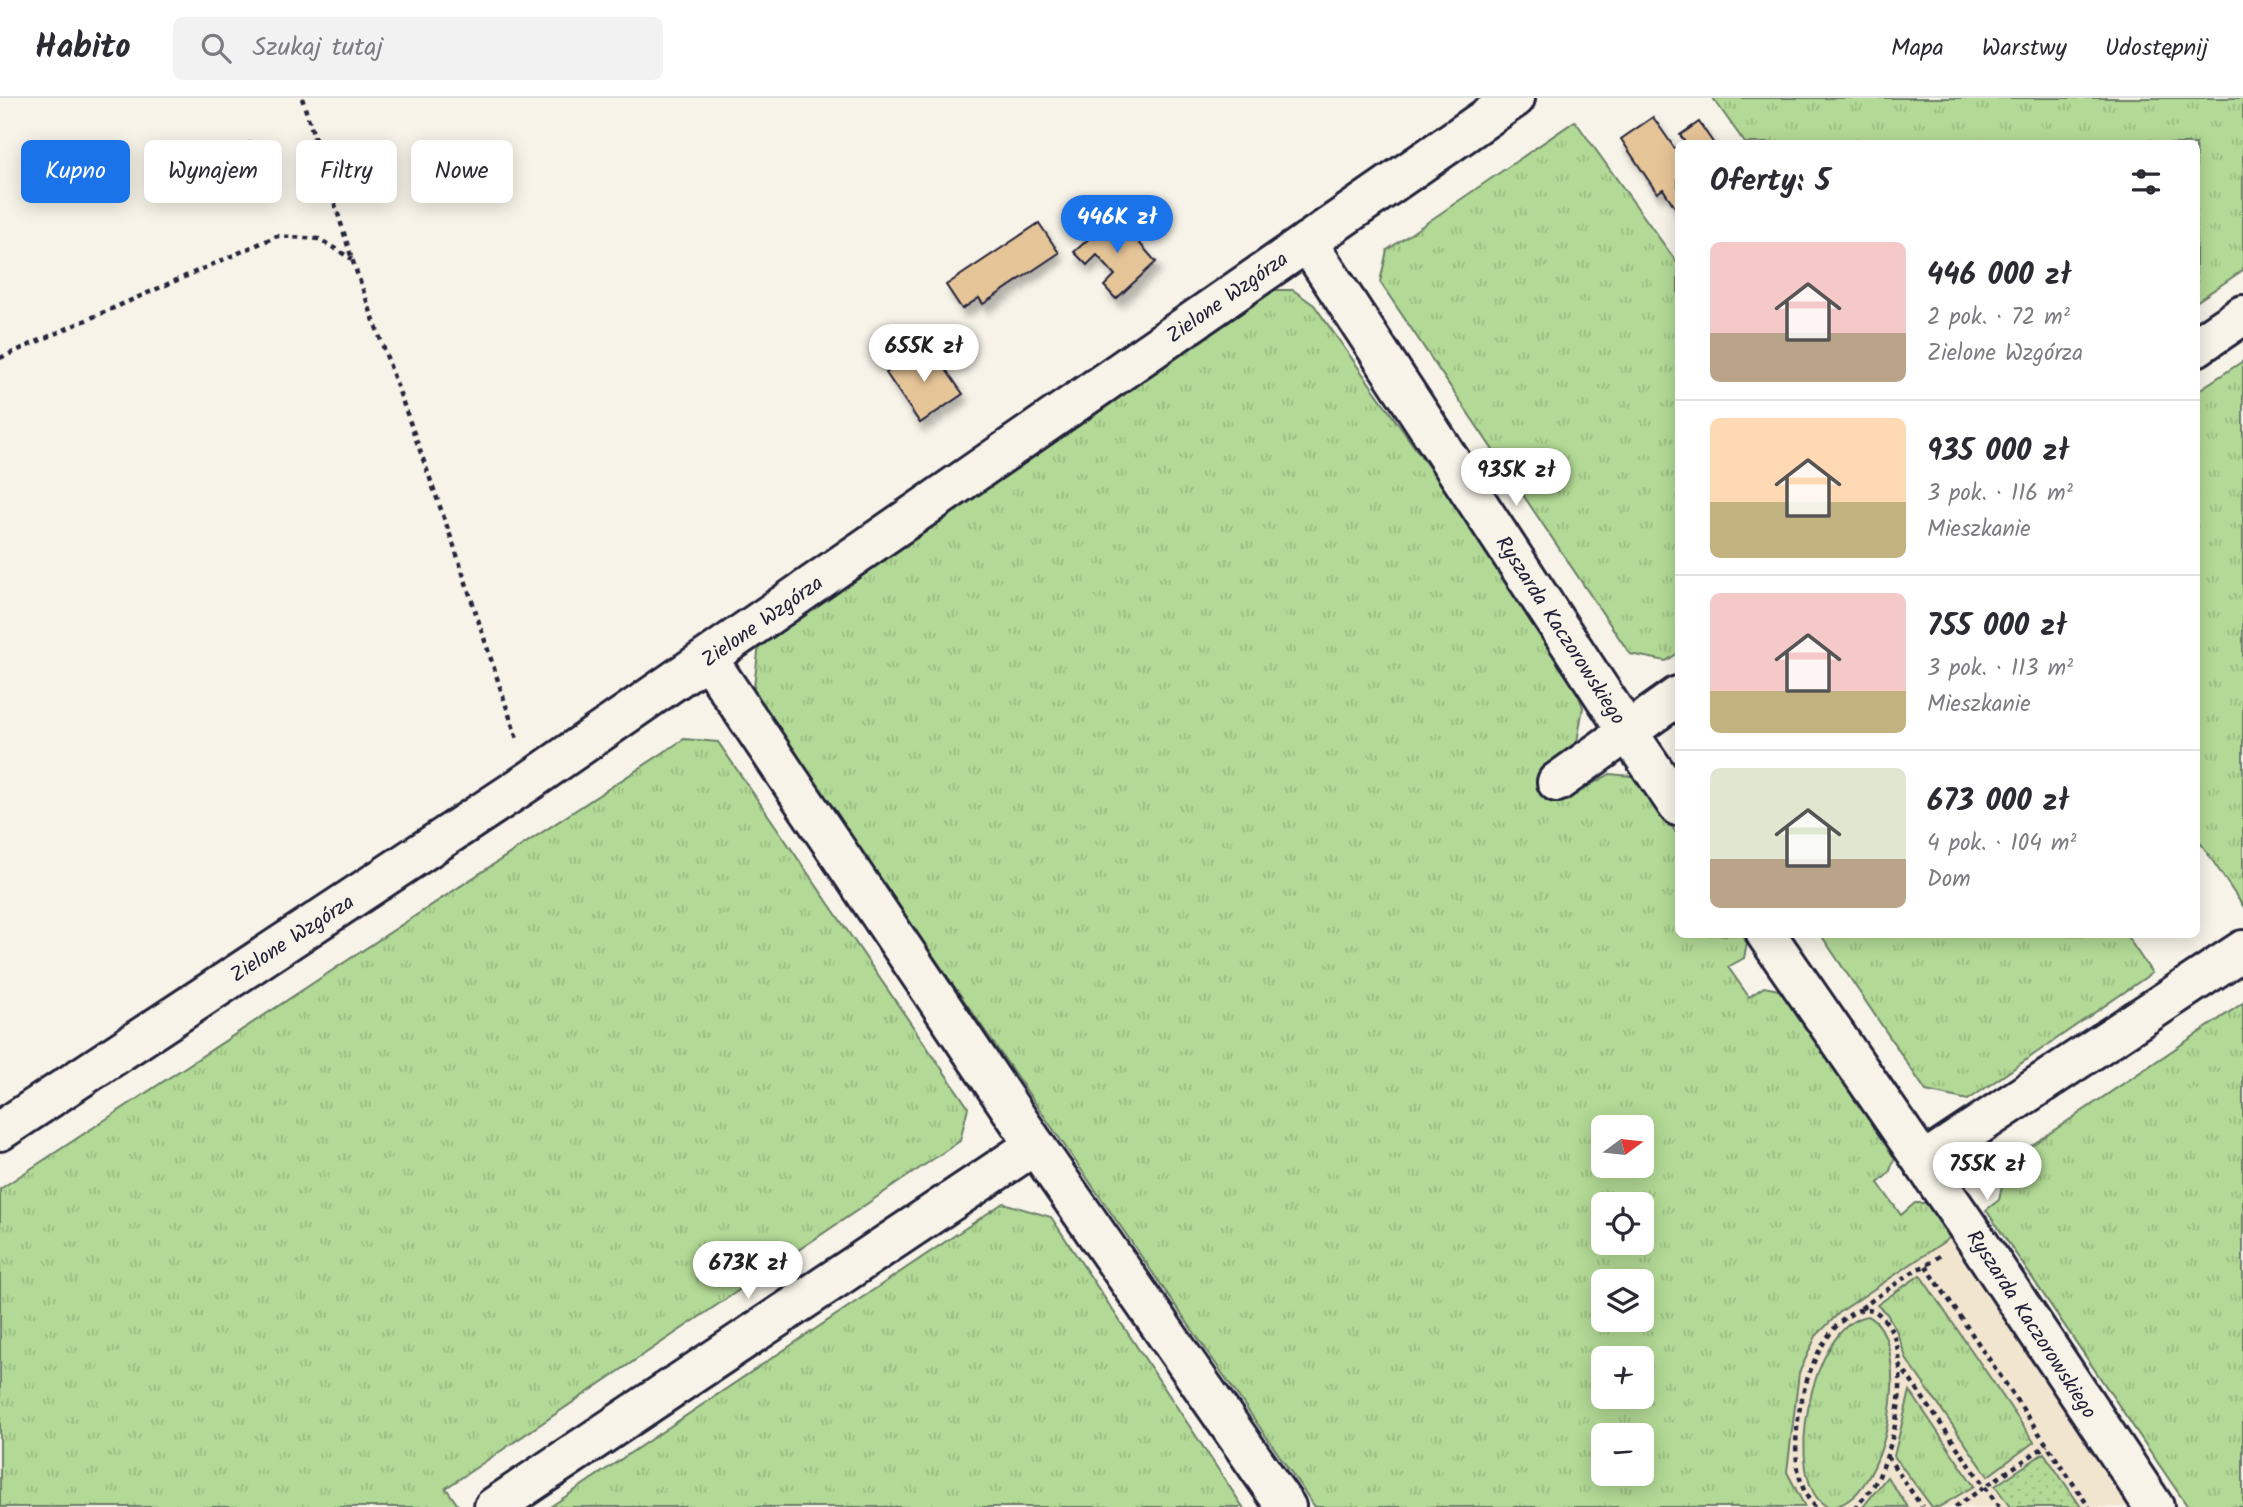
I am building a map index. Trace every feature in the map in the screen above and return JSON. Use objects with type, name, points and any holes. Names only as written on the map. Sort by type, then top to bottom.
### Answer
[{"type":"street","name":"Zielone Wzgórza","points":[[0,1131],[531,780],[1515,98]]},
{"type":"street","name":"Ryszarda Kaczorowskiego","points":[[1307,242],[1675,802]]},
{"type":"street","points":[[2200,344],[2243,315]]},
{"type":"street","points":[[708,659],[1035,1145],[1286,1507]]},
{"type":"street","points":[[1557,782],[1675,698]]},
{"type":"street","name":"Ryszarda Kaczorowskiego","points":[[1769,938],[1923,1162],[2154,1507]]},
{"type":"street","points":[[1923,1162],[2243,950]]},
{"type":"street","points":[[494,1507],[1035,1145]]},
{"type":"path","points":[[302,98],[352,259],[454,549],[531,780]]},
{"type":"path","points":[[0,358],[277,236],[318,239],[352,259]]},
{"type":"path","points":[[1815,1507],[1802,1484],[1797,1459],[1797,1433],[1800,1403],[1818,1351],[1843,1319],[1917,1269],[1926,1266],[2089,1507]]},
{"type":"path","points":[[1855,1507],[1878,1478],[1886,1456],[1898,1413],[1899,1364],[1889,1326],[1877,1312],[1867,1308],[1857,1311]]},
{"type":"path","points":[[1899,1364],[1999,1507]]},
{"type":"path","points":[[1955,1507],[2047,1445]]},
{"type":"path","points":[[1886,1456],[1922,1507]]},
{"type":"shaded area","points":[[1946,1231],[2132,1507],[1527,1507],[1591,1479],[1591,1486],[1654,1486],[1654,1427]]},
{"type":"green space","points":[[1713,98],[2243,98],[2243,270],[2200,299],[2200,140],[1743,140]]},
{"type":"green space","points":[[1575,121],[1675,260],[1675,655],[1666,661],[1630,654],[1380,282],[1387,250]]},
{"type":"green space","points":[[1264,290],[1293,290],[1314,305],[1563,657],[1583,707],[1577,742],[1541,770],[1562,801],[1610,774],[1641,777],[1675,831],[1675,938],[1743,938],[1747,943],[1744,958],[1728,967],[1749,997],[1764,987],[1784,991],[1896,1155],[1889,1173],[1878,1183],[1901,1215],[1915,1203],[1929,1203],[1951,1237],[1840,1312],[1816,1336],[1799,1373],[1787,1472],[1805,1507],[1315,1507],[753,696],[759,644]]},
{"type":"green space","points":[[2243,361],[2243,906],[2200,842],[2200,389]]},
{"type":"green space","points":[[684,739],[718,742],[968,1107],[960,1141],[446,1488],[459,1507],[0,1507],[0,1189]]},
{"type":"green space","points":[[1823,938],[2128,938],[2152,973],[1968,1100],[1926,1091]]},
{"type":"green space","points":[[2243,1003],[2243,1507],[2188,1507],[1986,1210],[1999,1200],[2007,1162]]},
{"type":"green space","points":[[1003,1203],[1051,1217],[1243,1507],[550,1507]]},
{"type":"green space","points":[[1920,1275],[2034,1442],[1988,1476],[1907,1360],[1896,1330],[1887,1314],[1877,1305]]},
{"type":"green space","points":[[1868,1316],[1882,1331],[1890,1355],[1892,1386],[1888,1420],[1880,1452],[1867,1480],[1849,1500],[1828,1507],[1814,1492],[1806,1468],[1805,1438],[1809,1406],[1818,1373],[1831,1346],[1848,1325]]},
{"type":"green space","points":[[1910,1391],[1974,1486],[1939,1507],[1932,1507],[1894,1456]]},
{"type":"green space","points":[[2044,1453],[2081,1507],[2010,1507],[1995,1486]]},
{"type":"green space","points":[[1887,1477],[1908,1507],[1863,1507]]},
{"type":"building","points":[[1653,117],[1675,149],[1675,207],[1663,189],[1657,193],[1621,139]]},
{"type":"building","points":[[1699,122],[1711,140],[1684,140],[1680,135]]},
{"type":"building","points":[[1115,215],[1156,262],[1116,299],[1104,286],[1115,275],[1097,255],[1087,265],[1074,252]]},
{"type":"building","points":[[1039,223],[1059,253],[983,304],[979,298],[962,309],[946,285]]},
{"type":"building","points":[[928,344],[963,394],[920,423],[886,373]]}]
